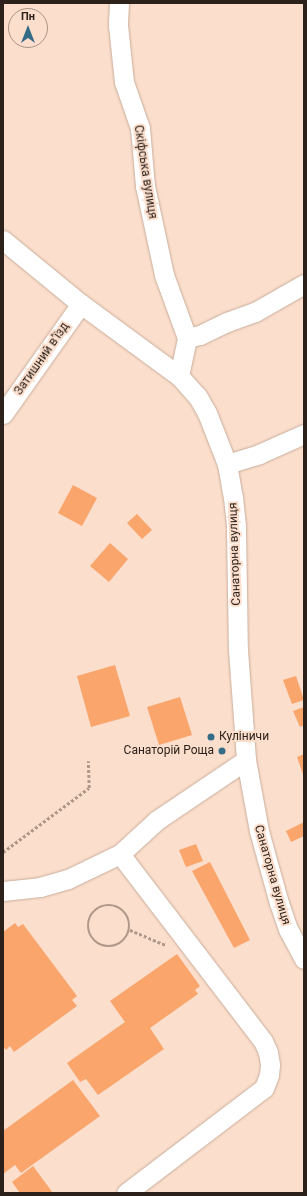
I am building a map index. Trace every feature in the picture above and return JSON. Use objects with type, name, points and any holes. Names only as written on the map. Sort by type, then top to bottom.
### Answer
[{"type":"street","name":"Скіфська вулиця","points":[[119,3],[118,25],[124,82],[140,128],[145,186],[164,275],[187,338]]},
{"type":"street","name":"Санаторна вулиця","points":[[3,240],[81,304],[179,376],[198,397],[207,413],[227,464],[233,497],[236,528],[238,650],[246,760],[258,830],[288,930],[304,959]]},
{"type":"street","points":[[179,376],[187,338],[200,335],[226,322],[255,312],[304,284]]},
{"type":"street","name":"Затишний в’їзд","points":[[3,414],[81,304]]},
{"type":"street","points":[[227,464],[259,454],[304,434]]},
{"type":"street","points":[[3,891],[40,887],[68,879],[120,854],[157,820],[246,760]]},
{"type":"street","points":[[120,854],[263,1041],[268,1052],[270,1065],[269,1075],[264,1088],[126,1193]]},
{"type":"path","points":[[3,852],[89,788],[88,761]]},
{"type":"path","points":[[114,905],[126,914],[129,920],[130,930],[124,941],[118,945],[104,947],[91,939],[87,925],[89,918],[99,907],[114,905]]},
{"type":"path","points":[[130,930],[171,947]]},
{"type":"building","points":[[73,485],[97,498],[82,526],[58,513]]},
{"type":"building","points":[[137,514],[152,530],[142,539],[127,523]]},
{"type":"building","points":[[110,543],[128,559],[109,582],[90,566]]},
{"type":"building","points":[[115,665],[130,716],[91,727],[77,676]]},
{"type":"building","points":[[296,676],[304,700],[292,704],[283,680]]},
{"type":"building","points":[[180,697],[192,735],[159,745],[147,707]]},
{"type":"building","points":[[304,707],[304,725],[300,727],[293,711]]},
{"type":"building","points":[[304,754],[304,777],[297,757]]},
{"type":"building","points":[[304,822],[304,836],[291,842],[286,831]]},
{"type":"building","points":[[196,844],[203,861],[186,867],[179,850]]},
{"type":"building","points":[[210,862],[250,940],[234,948],[192,871]]},
{"type":"building","points":[[15,923],[18,927],[23,924],[77,996],[72,1000],[77,1006],[14,1052],[10,1046],[6,1050],[3,1046],[3,932]]},
{"type":"building","points":[[177,954],[200,986],[195,990],[198,994],[150,1028],[164,1049],[98,1095],[86,1079],[80,1082],[67,1063],[125,1022],[110,1001]]},
{"type":"building","points":[[73,1080],[100,1116],[21,1173],[15,1165],[3,1174],[3,1131]]},
{"type":"building","points":[[33,1166],[53,1193],[20,1193],[12,1182]]},
{"type":"place","name":"Куліничи","points":[[211,737]]},
{"type":"place","name":"Санаторій Роща","points":[[222,751]]}]
